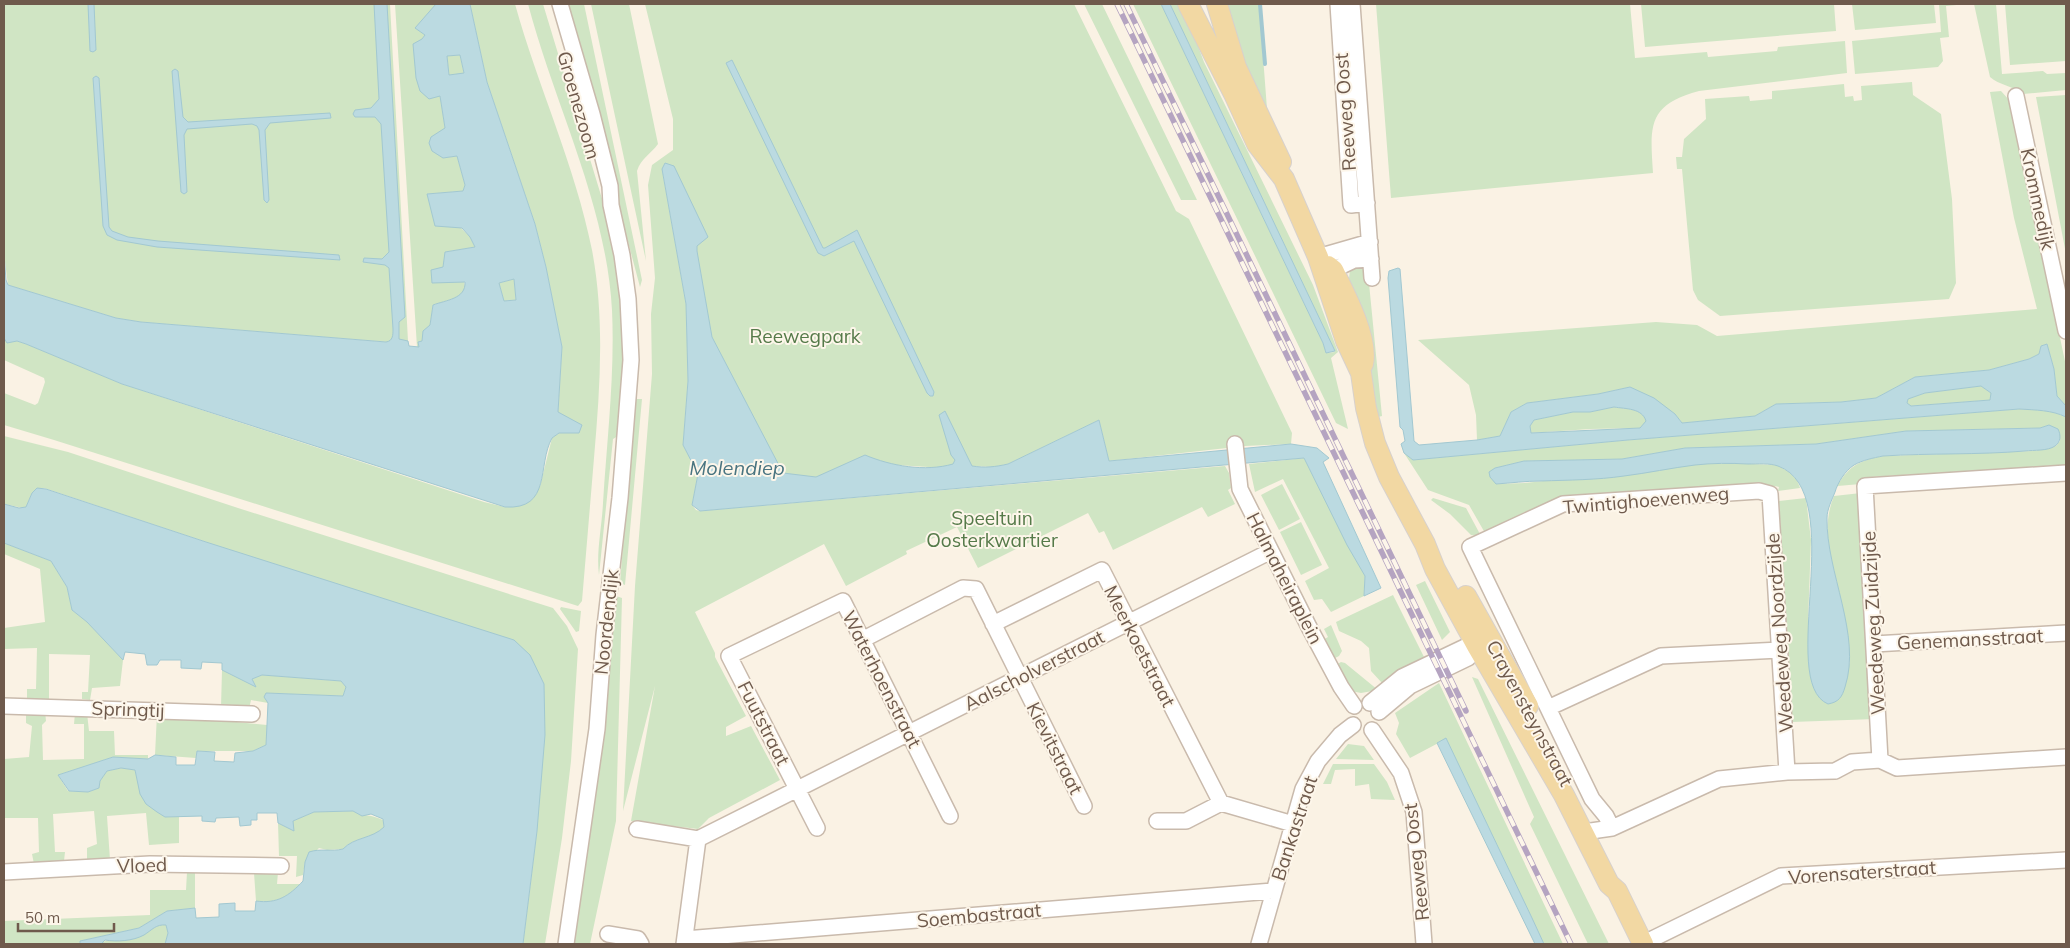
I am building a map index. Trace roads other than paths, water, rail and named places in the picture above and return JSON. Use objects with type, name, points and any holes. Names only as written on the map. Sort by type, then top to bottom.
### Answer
[{"type":"main road","name":"Crayensteynstraat","points":[[1188,4],[1257,144],[1284,179],[1325,264],[1346,341],[1361,373],[1366,408],[1375,443],[1389,477],[1426,544],[1435,569],[1483,642],[1564,795],[1588,832],[1609,884],[1617,891],[1643,944]]},
{"type":"main road","name":"Crayensteynstraat","points":[[1217,4],[1236,67],[1282,165],[1284,179]]},
{"type":"street","name":"Groenezoom","points":[[550,4],[603,187],[611,205]]},
{"type":"street","name":"Groenezoom","points":[[560,4],[592,114],[610,186],[611,205],[622,255],[628,299]]},
{"type":"street","name":"Reeweg Oost","points":[[1338,4],[1352,205],[1367,203]]},
{"type":"street","name":"Reeweg Oost","points":[[1352,4],[1372,278]]},
{"type":"street","name":"Krommedijk","points":[[2016,96],[2066,331]]},
{"type":"street","points":[[1325,264],[1370,242]]},
{"type":"street","points":[[1325,264],[1371,259]]},
{"type":"street","name":"Noordendijk","points":[[566,944],[597,729],[604,635],[620,498],[631,360],[628,299]]},
{"type":"street","name":"Halmaheiraplein","points":[[1235,444],[1240,489],[1309,627],[1341,687],[1354,706]]},
{"type":"street","name":"Weedeweg Zuidzijde","points":[[1880,760],[1865,486],[2066,473]]},
{"type":"street","name":"Twintighoevenweg","points":[[1470,547],[1563,504],[1759,491],[1770,494]]},
{"type":"street","name":"Weedeweg Noordzijde","points":[[1770,494],[1787,772]]},
{"type":"street","name":"Crayensteynstraat","points":[[1470,547],[1592,799],[1606,816],[1612,828]]},
{"type":"street","name":"Aalscholverstraat","points":[[698,839],[1271,551]]},
{"type":"street","name":"Meerkoetstraat","points":[[993,624],[1102,570],[1221,803]]},
{"type":"street","name":"Kievitstraat","points":[[862,640],[963,588],[976,589],[1084,806]]},
{"type":"street","name":"Waterhoenstraat","points":[[730,656],[843,602],[950,816]]},
{"type":"street","name":"Genemansstraat","points":[[1874,644],[2066,633]]},
{"type":"street","points":[[1374,707],[1410,686],[1468,658],[1483,642]]},
{"type":"street","points":[[1548,708],[1661,656],[1780,650]]},
{"type":"street","name":"Fuutstraat","points":[[730,656],[798,790]]},
{"type":"street","points":[[1361,702],[1374,707],[1378,724],[1372,730],[1359,730],[1353,726],[1350,718],[1354,706],[1361,702]]},
{"type":"street","name":"Springtij","points":[[4,706],[252,714]]},
{"type":"street","name":"Bankastraat","points":[[1259,944],[1303,790],[1318,761],[1340,735],[1353,726]]},
{"type":"street","name":"Reeweg Oost","points":[[1372,730],[1401,773],[1414,812],[1424,944]]},
{"type":"street","points":[[1588,832],[1612,828],[1719,779],[1787,772],[1835,772],[1852,762],[1880,760],[1897,768],[2066,757]]},
{"type":"street","points":[[798,790],[817,828]]},
{"type":"street","points":[[1157,820],[1186,821],[1221,803],[1293,824]]},
{"type":"street","points":[[637,829],[698,839],[684,942]]},
{"type":"street","name":"Vorensaterstraat","points":[[1643,944],[1781,876],[2066,860]]},
{"type":"street","name":"Vloed","points":[[4,872],[150,864],[281,866]]},
{"type":"street","name":"Soembastraat","points":[[684,942],[1274,891]]},
{"type":"street","points":[[608,934],[638,938],[642,944]]},
{"type":"water","points":[[88,4],[94,4],[96,50],[93,52],[90,51]]},
{"type":"water","points":[[374,4],[387,4],[405,317],[399,322],[399,339],[408,341],[409,346],[419,347],[418,342],[422,341],[423,331],[430,325],[433,305],[459,295],[464,288],[465,282],[432,283],[431,270],[443,267],[445,252],[475,247],[470,237],[462,228],[435,226],[427,194],[463,191],[465,185],[457,156],[443,158],[432,151],[429,143],[431,137],[445,128],[440,96],[429,99],[420,91],[416,78],[413,44],[425,35],[415,28],[436,4],[470,4],[487,82],[535,224],[546,267],[562,347],[558,412],[582,425],[579,433],[559,433],[552,438],[537,494],[530,501],[520,506],[505,507],[122,384],[17,341],[7,343],[4,338],[4,254],[8,285],[116,318],[141,322],[386,342],[390,340],[393,335],[393,329],[389,268],[385,265],[363,262],[364,258],[382,259],[389,252],[381,124],[375,117],[355,117],[353,114],[355,110],[371,108],[379,99]],"holes":[[[460,55],[464,73],[449,75],[447,56]],[[514,279],[516,300],[504,301],[499,283]]]},
{"type":"water","points":[[1161,4],[1170,4],[1335,351],[1326,353],[1323,343]]},
{"type":"water","points":[[732,60],[823,248],[857,230],[934,392],[933,396],[927,393],[854,241],[824,256],[818,253],[726,63]]},
{"type":"water","points":[[175,69],[178,71],[183,117],[188,122],[330,113],[331,118],[270,123],[265,130],[269,200],[267,203],[264,200],[259,130],[257,126],[252,124],[187,129],[184,135],[187,192],[184,194],[181,192],[172,71]]},
{"type":"water","points":[[96,76],[99,78],[109,227],[112,231],[128,237],[158,241],[339,255],[340,260],[157,247],[117,240],[107,235],[103,226],[93,78]]},
{"type":"water","name":"Molendiep","points":[[665,163],[674,166],[708,237],[697,246],[697,251],[712,337],[783,473],[816,477],[865,455],[908,467],[931,468],[953,464],[955,460],[951,455],[939,415],[945,411],[972,466],[977,467],[1008,464],[1099,420],[1109,461],[1291,444],[1317,448],[1329,458],[1323,462],[1381,588],[1364,596],[1365,576],[1347,545],[1304,458],[700,511],[692,505],[698,474],[683,445],[688,381],[686,304],[662,169]]},
{"type":"water","points":[[1400,269],[1414,441],[1419,445],[1500,436],[1511,412],[1527,403],[1598,394],[1630,387],[1654,398],[1675,414],[1682,423],[1755,416],[1776,404],[1841,402],[1876,398],[1915,377],[1989,370],[2029,359],[2039,354],[2041,346],[2047,344],[2054,369],[2057,396],[2066,406],[2066,417],[2049,412],[2019,409],[1628,440],[1413,460],[1404,453],[1401,444],[1405,441],[1403,430],[1400,427],[1389,271]],"holes":[[[1981,386],[1991,393],[1990,400],[1911,406],[1907,403],[1908,399],[1925,393]],[[1614,407],[1637,411],[1646,421],[1640,428],[1531,433],[1530,426],[1534,420],[1573,412],[1590,412]]]},
{"type":"water","points":[[2049,425],[2058,429],[2060,436],[2057,444],[2049,449],[1990,453],[1883,456],[1857,463],[1845,474],[1836,488],[1827,518],[1828,539],[1847,625],[1849,667],[1841,696],[1835,702],[1828,704],[1814,689],[1808,661],[1812,547],[1809,511],[1799,483],[1778,466],[1771,464],[1708,464],[1583,480],[1496,484],[1490,477],[1489,472],[1495,468],[1524,461],[1622,459],[1685,448],[1816,444],[1906,431],[2040,428]]},
{"type":"water","points":[[37,488],[46,489],[514,640],[530,655],[544,684],[545,735],[537,831],[523,944],[165,944],[168,933],[166,925],[163,925],[157,926],[144,935],[130,940],[105,940],[102,943],[108,944],[80,944],[80,941],[139,928],[167,911],[195,908],[196,918],[219,917],[219,904],[235,903],[235,911],[255,911],[256,901],[263,902],[282,898],[303,881],[305,862],[309,852],[343,849],[352,842],[374,834],[384,827],[383,819],[371,814],[362,816],[353,811],[314,812],[293,821],[294,831],[278,823],[277,813],[257,813],[257,820],[251,820],[251,825],[240,826],[239,817],[216,818],[215,822],[202,821],[202,816],[165,817],[146,804],[140,794],[135,770],[121,768],[107,771],[100,781],[99,788],[88,792],[69,791],[58,775],[113,757],[148,759],[155,755],[176,757],[176,765],[195,765],[197,751],[215,752],[214,761],[234,762],[235,753],[253,751],[266,745],[268,703],[264,697],[266,693],[343,696],[346,687],[341,681],[262,675],[252,679],[256,687],[222,670],[222,663],[202,662],[201,669],[181,668],[181,660],[160,660],[157,665],[147,665],[145,654],[125,652],[123,660],[87,622],[72,610],[67,587],[51,561],[4,543],[4,504],[19,508],[26,507],[32,493]]},
{"type":"water","points":[[1446,738],[1544,944],[1535,944],[1437,743]]},
{"type":"waterway","points":[[1260,4],[1265,64]]},
{"type":"railway","points":[[1117,4],[1571,944]]},
{"type":"railway","points":[[1126,4],[1466,711]]},
{"type":"park label","name":"Reewegpark","points":[[805,336]]},
{"type":"park label","name":"Speeltuin Oosterkwartier","points":[[992,529]]}]
